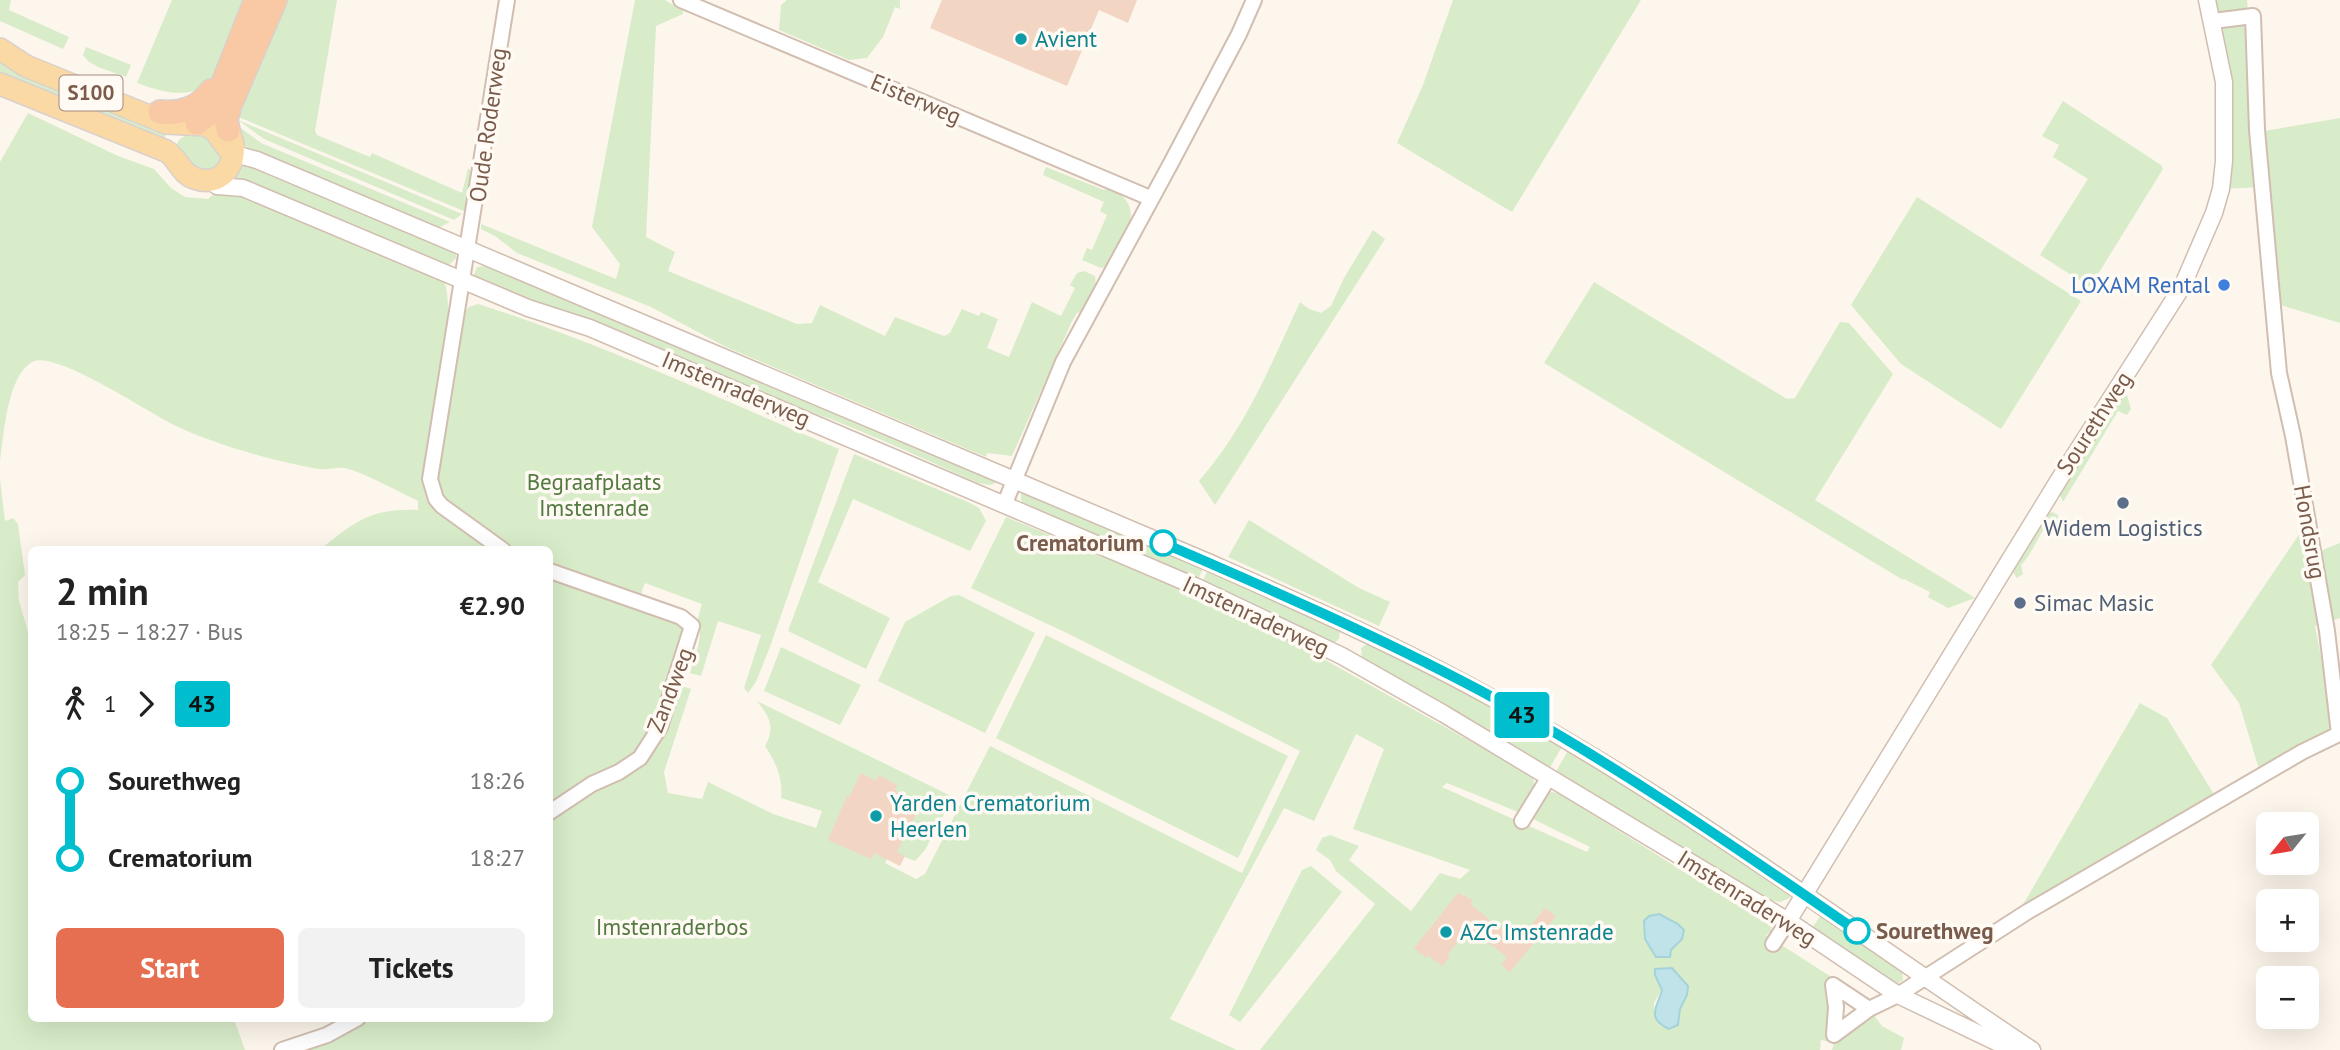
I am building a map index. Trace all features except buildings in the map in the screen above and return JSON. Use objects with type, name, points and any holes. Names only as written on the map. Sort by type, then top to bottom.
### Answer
[{"type":"highway","points":[[191,124],[212,109],[256,0]]},
{"type":"highway","points":[[232,142],[226,120],[229,107],[275,0]]},
{"type":"highway","points":[[160,112],[173,114],[191,109],[207,96],[218,77],[230,67]]},
{"type":"main road","name":"S100","points":[[1,50],[26,66],[166,124],[191,124],[214,130],[224,145],[232,142]]},
{"type":"main road","name":"S100","points":[[1,50],[160,112]]},
{"type":"main road","name":"S100","points":[[0,83],[167,157],[173,156],[184,172],[202,180],[215,178],[226,171],[232,142]]},
{"type":"main road","points":[[167,157],[174,132],[191,124]]},
{"type":"main road","name":"S100","points":[[167,157],[174,176],[187,186],[202,189],[217,186]]},
{"type":"street","name":"Oude Roderweg","points":[[463,282],[507,0]]},
{"type":"street","name":"Eisterweg","points":[[681,0],[1150,198]]},
{"type":"street","points":[[1005,503],[1063,362],[1171,163],[1254,0]]},
{"type":"street","name":"Sourethweg","points":[[1788,921],[2060,478],[2182,287],[2214,213],[2221,188],[2224,161],[2224,82],[2207,0]]},
{"type":"street","name":"Hondsrug","points":[[1923,977],[2039,905],[2302,752],[2339,734],[2327,631],[2293,436],[2279,373],[2258,154],[2253,16],[2213,21]]},
{"type":"street","name":"Imstenraderweg","points":[[232,142],[257,160],[1357,628],[1481,692],[1602,762],[1805,895],[2032,1050]]},
{"type":"street","name":"Imstenraderweg","points":[[217,186],[243,188],[463,282],[528,308],[590,328],[1005,503],[1197,587],[1342,656],[1788,921],[1898,995],[2013,1050]]},
{"type":"street","points":[[463,282],[430,479],[432,489],[442,506],[497,546]]},
{"type":"street","name":"Zandweg","points":[[553,572],[681,617],[692,626],[660,727],[640,758],[619,772],[592,784],[553,810]]},
{"type":"street","points":[[1522,821],[1549,777]]},
{"type":"street","points":[[1773,944],[1788,921]]},
{"type":"street","points":[[1869,1009],[1898,995],[1923,977]]},
{"type":"street","points":[[282,1050],[327,1035],[351,1022]]},
{"type":"green space","points":[[0,0],[11,0],[9,10],[69,37],[63,49],[0,21]]},
{"type":"green space","points":[[172,0],[246,0],[211,85],[192,92],[174,93],[137,83]]},
{"type":"green space","points":[[280,0],[337,0],[315,131],[317,135],[370,157],[372,153],[462,193],[468,168],[473,174],[466,212],[236,116]]},
{"type":"green space","points":[[635,0],[665,0],[683,11],[683,14],[656,26],[646,237],[675,252],[668,271],[797,324],[812,323],[820,305],[885,336],[895,317],[944,336],[950,333],[962,309],[979,316],[981,312],[998,319],[987,348],[1009,357],[1032,302],[1061,316],[1075,288],[1070,285],[1077,273],[1084,271],[1095,276],[1096,287],[1084,311],[1077,313],[1072,321],[1012,456],[987,453],[986,457],[726,347],[651,307],[517,253],[481,229],[481,224],[616,279],[620,264],[592,227]]},
{"type":"green space","points":[[787,0],[900,0],[900,9],[895,7],[883,37],[867,58],[849,60],[779,30],[781,5]]},
{"type":"green space","points":[[1453,0],[1641,0],[1512,212],[1397,143],[1423,85]]},
{"type":"green space","points":[[2211,0],[2247,0],[2258,132],[2340,118],[2340,323],[2274,303],[2263,187],[2221,189],[2224,161]]},
{"type":"green space","points":[[86,47],[131,65],[126,77],[88,61],[83,55]]},
{"type":"green space","points":[[0,57],[168,132],[162,142],[0,75]]},
{"type":"green space","points":[[2063,101],[2161,165],[2163,169],[2090,287],[2040,255],[2088,179],[2053,157],[2059,145],[2042,136]]},
{"type":"green space","points":[[28,113],[118,156],[154,169],[171,188],[185,197],[208,199],[216,192],[237,192],[442,278],[447,292],[446,344],[423,482],[428,497],[494,546],[325,546],[365,518],[388,511],[418,510],[418,501],[352,470],[302,466],[208,439],[176,426],[81,373],[44,361],[32,362],[17,380],[8,407],[0,461],[0,162]]},
{"type":"green space","points":[[238,120],[462,214],[454,220],[264,139]]},
{"type":"green space","points":[[238,126],[261,143],[450,222],[438,228],[250,149],[240,142]]},
{"type":"green space","points":[[191,132],[205,135],[224,157],[211,170],[204,171],[192,165],[175,146]]},
{"type":"green space","points":[[238,160],[456,251],[456,258],[450,264],[443,264],[227,180]]},
{"type":"green space","points":[[1046,167],[1104,190],[1110,188],[1129,205],[1130,225],[1108,266],[1101,268],[1082,260],[1087,248],[1092,250],[1107,215],[1100,211],[1104,202],[1043,175]]},
{"type":"green space","points":[[1917,197],[2081,301],[2001,429],[1901,364],[1851,305]]},
{"type":"green space","points":[[1373,230],[1385,239],[1215,505],[1199,481],[1244,417],[1300,302],[1321,313],[1331,306],[1344,278]]},
{"type":"green space","points":[[487,266],[999,482],[990,485],[978,483],[853,428],[640,349],[473,277],[477,267]]},
{"type":"green space","points":[[1594,282],[1787,399],[1795,398],[1840,322],[1849,323],[1893,374],[1815,500],[1975,598],[1948,608],[1928,597],[1930,592],[1903,580],[1544,363]]},
{"type":"green space","name":"Begraafplaats Imstenrade","points":[[478,304],[570,336],[839,449],[771,644],[756,682],[748,693],[744,688],[761,635],[718,621],[701,676],[690,673],[699,640],[697,621],[702,604],[645,583],[639,599],[553,569],[553,546],[506,546],[440,499],[435,471],[460,317],[469,307]]},
{"type":"green space","points":[[2127,395],[2131,409],[2127,415],[2118,411],[2063,502],[2061,490],[2119,397]]},
{"type":"green space","points":[[854,454],[970,503],[979,508],[986,521],[970,551],[853,499],[818,582],[890,618],[866,669],[788,631]]},
{"type":"green space","points":[[0,479],[5,521],[13,518],[18,524],[25,575],[18,582],[19,601],[28,632],[28,1022],[235,1022],[245,1050],[0,1050]]},
{"type":"green space","points":[[1021,491],[1205,565],[1197,581],[1026,507],[1021,500]]},
{"type":"green space","points":[[2052,512],[2058,515],[2059,521],[2050,521],[2046,526],[2021,565],[2023,574],[2017,578],[2012,571],[2047,514]]},
{"type":"green space","name":"Imstenraderbos","points":[[1006,517],[1186,591],[1286,638],[1527,773],[1533,779],[1535,787],[1518,812],[1447,783],[1442,787],[1587,852],[1590,847],[1533,819],[1545,795],[1552,792],[1560,794],[1772,927],[1771,932],[1766,935],[1836,980],[1831,996],[1849,1030],[1863,1018],[1874,1015],[1882,1026],[1904,1038],[1901,1050],[1832,1050],[1834,1043],[1821,1040],[1820,1050],[1260,1050],[1375,904],[1316,850],[1322,838],[1330,835],[1359,846],[1349,860],[1411,911],[1440,873],[1460,879],[1470,870],[1353,829],[1384,749],[1356,734],[1314,821],[1284,808],[1170,1019],[1237,1050],[272,1050],[309,1039],[345,1022],[553,1022],[553,575],[679,618],[689,632],[640,761],[668,730],[682,686],[691,689],[664,772],[668,793],[702,799],[708,782],[773,814],[816,828],[822,811],[781,798],[778,770],[765,746],[770,733],[770,722],[757,701],[953,797],[925,850],[915,861],[891,852],[885,863],[916,879],[925,874],[990,746],[1242,873],[1300,751],[1071,635],[971,588]],"holes":[[[1655,976],[1687,996],[1680,1009],[1680,1019],[1655,1014],[1654,1003],[1662,989]]]},
{"type":"green space","points":[[1249,520],[1359,588],[1390,602],[1379,626],[1228,557]]},
{"type":"green space","points":[[2302,530],[2307,556],[2340,543],[2340,618],[2315,626],[2336,733],[2261,776],[2239,703],[2211,665]]},
{"type":"green space","points":[[1210,566],[1340,630],[1339,639],[1333,644],[1201,584]]},
{"type":"green space","points":[[959,595],[1035,633],[985,733],[878,681],[905,622],[951,596]]},
{"type":"green space","points":[[1046,635],[1288,756],[1238,858],[996,738]]},
{"type":"green space","points":[[1370,642],[1564,743],[1548,771],[1362,660],[1361,648]]},
{"type":"green space","points":[[781,647],[861,685],[840,725],[764,691]]},
{"type":"green space","points":[[2140,703],[2167,718],[2215,796],[2020,910]]},
{"type":"green space","points":[[1570,747],[1790,889],[1790,898],[1780,902],[1761,898],[1649,828],[1605,806],[1554,775]]},
{"type":"green space","points":[[1311,866],[1342,892],[1240,1022],[1229,1015],[1302,870]]},
{"type":"green space","points":[[1823,912],[1902,971],[1903,980],[1895,985],[1810,931]]},
{"type":"water","points":[[1659,914],[1684,930],[1682,939],[1671,950],[1670,957],[1656,957],[1645,939],[1644,921],[1649,916]]},
{"type":"water","points":[[1672,968],[1688,986],[1678,1025],[1669,1029],[1657,1021],[1655,1016],[1662,990],[1655,969]]},
{"type":"bus line","name":"43","points":[[1163,543],[1357,628],[1481,692],[1602,762],[1857,931]]},
{"type":"place","name":"Avient","points":[[1021,39]]},
{"type":"place","name":"LOXAM Rental","points":[[2224,285]]},
{"type":"place","name":"Widem Logistics","points":[[2123,503]]},
{"type":"place","name":"Crematorium","points":[[1163,543]]},
{"type":"place","name":"Simac Masic","points":[[2020,603]]},
{"type":"place","name":"Yarden Crematorium Heerlen","points":[[876,816]]},
{"type":"place","name":"Sourethweg","points":[[1857,931]]},
{"type":"place","name":"AZC Imstenrade","points":[[1446,932]]}]
